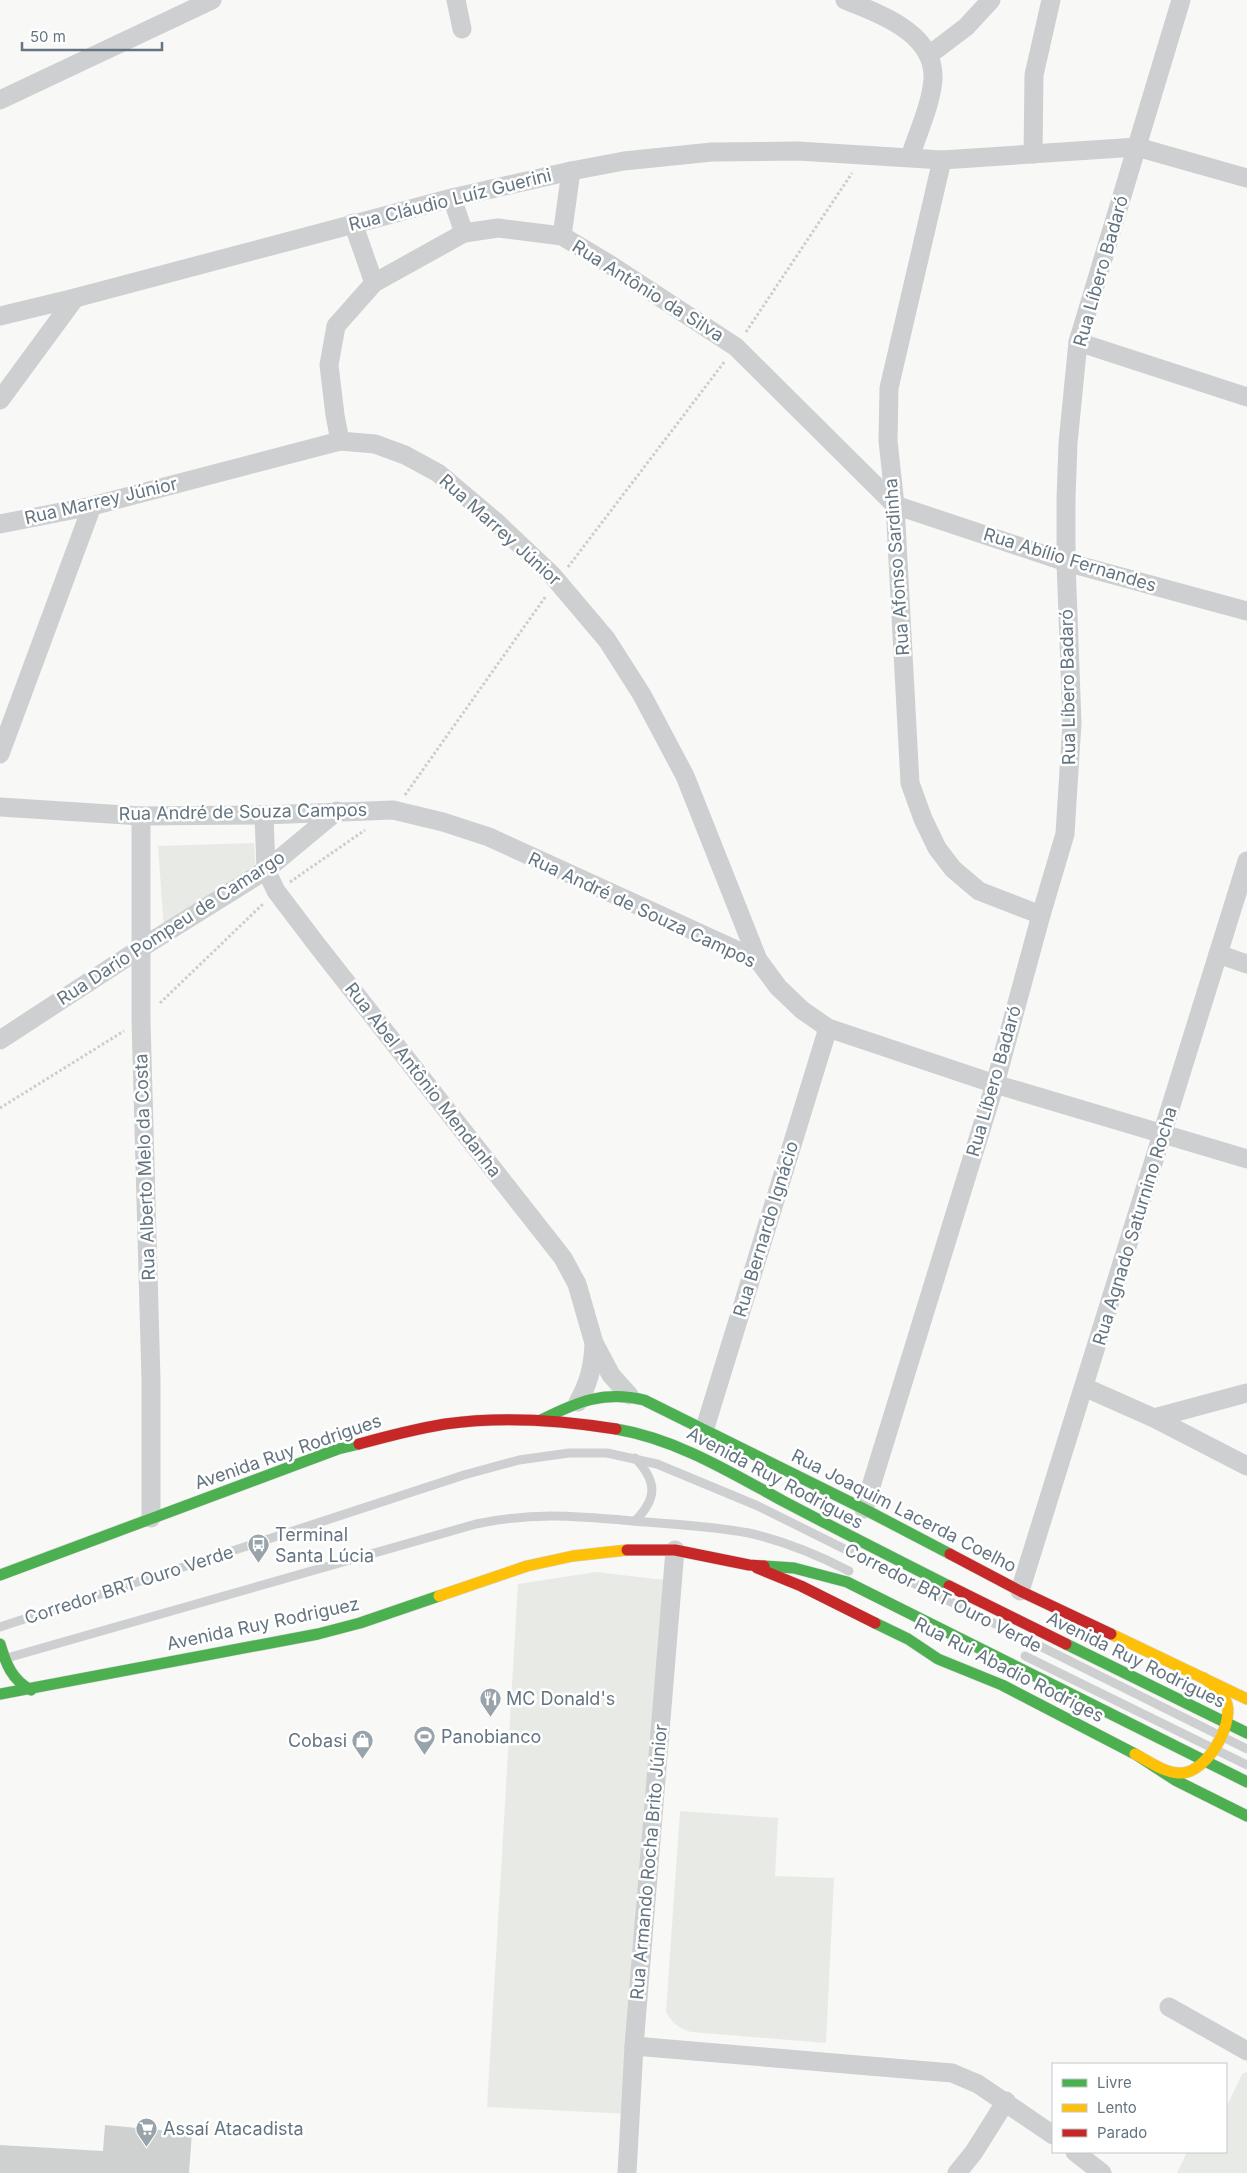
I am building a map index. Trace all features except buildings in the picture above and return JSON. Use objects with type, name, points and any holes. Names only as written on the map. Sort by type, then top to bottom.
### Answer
[{"type":"main road","name":"Rua Joaquim Lacerda Coelho","points":[[540,1420],[578,1402],[599,1396],[629,1395],[644,1400],[864,1509],[1020,1590],[1247,1699]]},
{"type":"main road","name":"Avenida Ruy Rodrigues","points":[[3,1580],[25,1565],[338,1449],[370,1440],[447,1424],[492,1420],[540,1420],[610,1427],[641,1433],[700,1456],[859,1541],[1247,1733]]},
{"type":"main road","name":"Avenida Ruy Rodriguez","points":[[0,1694],[31,1690],[126,1669],[318,1634],[360,1624],[527,1566],[573,1556],[628,1550],[675,1550]]},
{"type":"main road","points":[[675,1550],[749,1565],[794,1568],[847,1582],[1247,1782]]},
{"type":"main road","name":"Rua Rui Abadio Rodriges","points":[[749,1565],[817,1594],[908,1640],[938,1659],[1002,1686],[1135,1754],[1175,1780],[1247,1816]]},
{"type":"main road","points":[[0,1644],[2,1660],[21,1685],[31,1690]]},
{"type":"main road","points":[[1135,1754],[1165,1769],[1182,1773],[1197,1769],[1206,1760],[1226,1724],[1228,1712],[1224,1696],[1220,1690],[1204,1678]]},
{"type":"street","points":[[456,0],[462,29]]},
{"type":"street","points":[[845,0],[873,11],[912,33],[929,55],[933,78],[927,106],[910,156]]},
{"type":"street","points":[[929,55],[966,27],[991,0]]},
{"type":"street","points":[[1033,154],[1034,75],[1051,0]]},
{"type":"street","name":"Rua Líbero Badaró","points":[[864,1509],[995,1084],[1065,834],[1072,723],[1066,562],[1068,443],[1078,342],[1181,0]]},
{"type":"street","points":[[0,100],[202,2]]},
{"type":"street","name":"Rua Cláudio Luíz Guerini","points":[[0,316],[452,198],[624,161],[712,152],[798,151],[910,156],[942,160],[1137,147],[1247,178]]},
{"type":"street","name":"Rua Afonso Sardinha","points":[[942,160],[889,388],[888,441],[895,505],[910,782],[936,848],[953,869],[979,891],[1041,915]]},
{"type":"street","points":[[562,236],[571,171]]},
{"type":"street","points":[[452,198],[464,233]]},
{"type":"street","points":[[354,223],[374,283]]},
{"type":"street","name":"Rua Antônio da Silva","points":[[340,441],[329,365],[336,326],[374,283],[464,233],[498,228],[562,236],[610,264],[736,347],[895,505]]},
{"type":"street","points":[[0,400],[74,298]]},
{"type":"street","points":[[1078,342],[1247,397]]},
{"type":"street","name":"Rua Marrey Júnior","points":[[0,524],[92,506],[340,441],[375,444],[405,455],[438,473],[495,521],[557,581],[607,640],[642,695],[688,784],[758,960]]},
{"type":"street","name":"Rua Abílio Fernandes","points":[[895,505],[1066,562],[1247,611]]},
{"type":"street","points":[[0,754],[92,506]]},
{"type":"street","name":"Rua André de Souza Campos","points":[[0,807],[141,816],[264,815],[393,810],[443,822],[489,837],[758,960],[778,987],[802,1010],[828,1028],[995,1084],[1247,1159]]},
{"type":"street","name":"Rua Dario Pompeu de Camargo","points":[[0,1040],[141,948],[266,870],[337,811]]},
{"type":"street","name":"Rua Abel Antônio Mendanha","points":[[264,815],[266,870],[276,891],[317,946],[563,1258],[577,1284],[594,1343],[611,1375],[629,1395]]},
{"type":"street","name":"Rua Alberto Melo da Costa","points":[[141,816],[141,1021],[151,1380],[151,1518]]},
{"type":"street","name":"Rua Agnado Saturnino Rocha","points":[[1020,1590],[1164,1134],[1247,861]]},
{"type":"street","points":[[1218,954],[1247,964]]},
{"type":"street","name":"Rua Bernardo Ignácio","points":[[704,1430],[828,1028]]},
{"type":"street","name":"Rua Abel Antônio Mendanha","points":[[578,1402],[590,1378],[594,1364],[594,1343]]},
{"type":"street","points":[[1084,1387],[1154,1418],[1247,1466]]},
{"type":"street","points":[[1154,1418],[1247,1393]]},
{"type":"street","name":"Rua Armando Rocha Brito Júnior","points":[[627,2173],[634,2046],[675,1550]]},
{"type":"street","points":[[1169,2007],[1247,2051]]},
{"type":"street","points":[[634,2046],[952,2072],[978,2084],[1006,2101],[1052,2134]]},
{"type":"street","points":[[957,2173],[974,2152],[1006,2101]]},
{"type":"street","points":[[1076,2153],[1102,2173]]},
{"type":"lane","name":"Corredor BRT Ouro Verde","points":[[0,1627],[464,1475],[519,1460],[569,1453],[607,1453],[634,1458],[675,1471],[758,1506],[1247,1749]]},
{"type":"lane","points":[[634,1458],[648,1471],[653,1489],[648,1508],[635,1521]]},
{"type":"lane","name":"Corredor BRT Ouro Verde","points":[[2,1660],[476,1524],[532,1515],[635,1521],[750,1534],[795,1547],[861,1576]]},
{"type":"lane","name":"Corredor BRT Ouro Verde","points":[[1020,1653],[1214,1747],[1247,1765]]},
{"type":"path","points":[[0,1108],[141,1021],[276,891],[393,810],[557,581],[736,347],[865,154]]},
{"type":"shaded area","points":[[254,843],[256,870],[164,930],[158,846]]},
{"type":"shaded area","points":[[596,1572],[673,1581],[631,2114],[487,2107],[518,1584]]},
{"type":"shaded area","points":[[680,1811],[778,1818],[775,1876],[834,1878],[826,2043],[691,2032],[676,2025],[666,2012]]},
{"type":"shaded area","points":[[1247,2072],[1247,2173],[1177,2173],[1187,2153],[1227,2153],[1227,2106],[1242,2074]]},
{"type":"traffic: fast","points":[[541,1420],[579,1403],[603,1397],[630,1397],[644,1400],[864,1509],[950,1554]]},
{"type":"traffic: fast","points":[[616,1429],[660,1440],[702,1458],[949,1586]]},
{"type":"traffic: fast","points":[[0,1575],[338,1449],[359,1444]]},
{"type":"traffic: fast","points":[[764,1566],[794,1568],[847,1582],[1247,1782]]},
{"type":"traffic: fast","points":[[0,1694],[318,1634],[360,1623],[439,1596]]},
{"type":"traffic: fast","points":[[875,1623],[908,1639],[938,1659],[1002,1685],[1135,1754],[1175,1780],[1247,1816]]},
{"type":"traffic: fast","points":[[0,1644],[14,1676],[31,1690]]},
{"type":"traffic: fast","points":[[1066,1644],[1247,1733]]},
{"type":"traffic: slow","points":[[439,1596],[527,1566],[573,1556],[627,1550]]},
{"type":"traffic: slow","points":[[1111,1634],[1247,1699]]},
{"type":"traffic: slow","points":[[1135,1754],[1163,1769],[1176,1773],[1191,1771],[1208,1757],[1222,1736],[1228,1714],[1227,1704],[1223,1696],[1204,1678]]},
{"type":"traffic: jam","points":[[359,1444],[434,1426],[487,1420],[552,1421],[616,1429]]},
{"type":"traffic: jam","points":[[627,1550],[675,1550],[749,1565],[764,1566]]},
{"type":"traffic: jam","points":[[950,1554],[1020,1591],[1111,1634]]},
{"type":"traffic: jam","points":[[757,1568],[801,1586],[875,1623]]},
{"type":"traffic: jam","points":[[949,1586],[1066,1644]]},
{"type":"place","name":"Terminal Santa Lúcia","points":[[259,1564]]},
{"type":"place","name":"MC Donald's","points":[[490,1718]]},
{"type":"place","name":"Panobianco","points":[[425,1756]]},
{"type":"place","name":"Cobasi","points":[[363,1760]]},
{"type":"place","name":"Assaí Atacadista","points":[[147,2148]]}]
